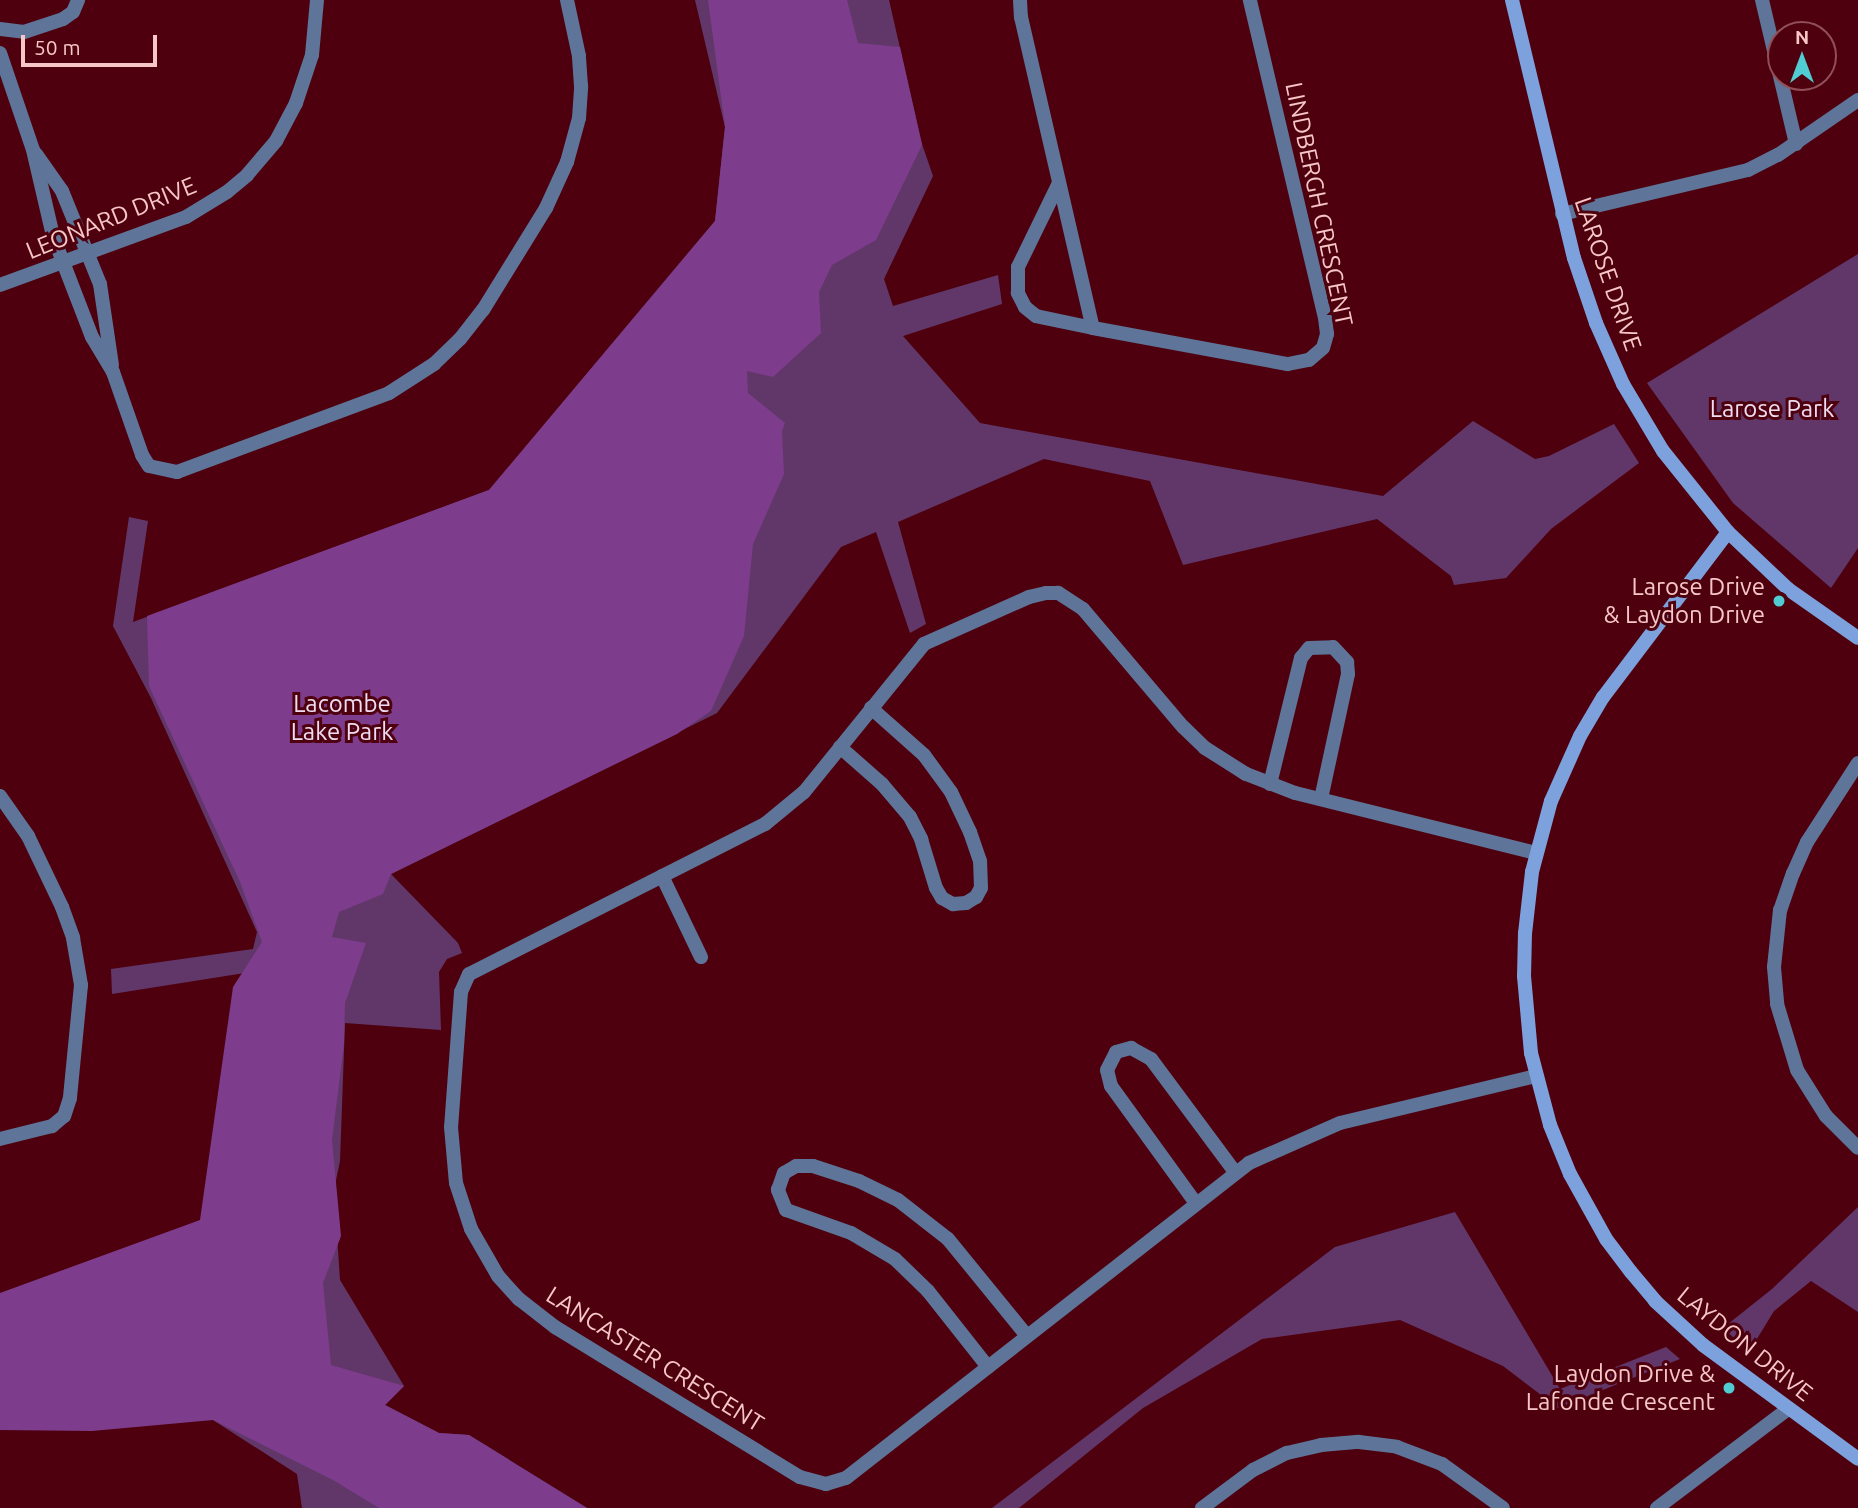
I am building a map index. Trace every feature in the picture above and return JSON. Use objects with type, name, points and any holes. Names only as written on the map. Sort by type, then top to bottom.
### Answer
[{"type":"street","points":[[1,34],[34,30],[63,19],[73,12],[78,0]]},
{"type":"street","name":"LEONARD DRIVE","points":[[0,285],[186,217],[227,192],[263,158],[287,123],[307,76],[315,41],[317,0]]},
{"type":"street","points":[[33,150],[62,191],[102,289],[113,372],[144,461],[149,467],[177,472],[370,401],[434,364],[460,339],[483,310],[546,208],[564,172],[579,118],[581,86],[579,56],[567,0]]},
{"type":"street","points":[[1020,0],[1021,17],[1093,328]]},
{"type":"street","name":"LINDBERGH CRESCENT","points":[[1059,183],[1018,268],[1018,293],[1025,307],[1035,316],[1288,363],[1309,360],[1323,348],[1327,334],[1325,318],[1250,0]]},
{"type":"street","name":"LAROSE DRIVE","points":[[1512,0],[1562,214],[1596,323],[1623,383],[1663,451],[1728,532],[1788,589],[1858,638]]},
{"type":"street","points":[[1762,0],[1796,144]]},
{"type":"street","points":[[0,53],[33,150],[42,197],[63,263],[92,337],[113,372]]},
{"type":"street","points":[[1562,214],[1730,176],[1762,164],[1796,144],[1858,100]]},
{"type":"street","name":"LAYDON DRIVE","points":[[1728,532],[1619,674],[1591,717],[1560,780],[1536,853],[1527,907],[1524,976],[1528,1032],[1536,1076],[1550,1125],[1570,1174],[1600,1228],[1631,1272],[1682,1327],[1858,1459]]},
{"type":"street","name":"LANCASTER CRESCENT","points":[[1536,853],[1321,799],[1246,774],[1205,748],[1083,609],[1058,593],[1029,597],[924,644],[804,792],[780,814],[483,966],[464,980],[452,1117],[453,1156],[462,1203],[485,1255],[519,1298],[555,1327],[810,1481],[826,1484],[846,1478],[1235,1172],[1289,1143],[1340,1123],[1536,1076]]},
{"type":"street","points":[[1270,784],[1301,658],[1309,648],[1333,647],[1347,662],[1348,674],[1321,799]]},
{"type":"street","points":[[840,747],[882,784],[909,817],[921,839],[936,888],[942,898],[953,904],[966,903],[976,897],[981,888],[979,861],[970,832],[951,792],[924,755],[871,708]]},
{"type":"street","points":[[1858,763],[1807,842],[1793,873],[1778,920],[1774,967],[1777,1004],[1797,1070],[1826,1116],[1858,1148]]},
{"type":"street","points":[[0,1139],[52,1126],[64,1116],[74,1071],[81,985],[73,937],[43,862],[1,800]]},
{"type":"street","points":[[662,876],[701,957]]},
{"type":"street","points":[[1195,1202],[1111,1086],[1107,1070],[1116,1052],[1131,1048],[1151,1059],[1235,1172]]},
{"type":"street","points":[[988,1367],[928,1291],[895,1259],[851,1233],[786,1210],[778,1189],[784,1173],[796,1166],[813,1167],[859,1181],[905,1205],[954,1246],[1027,1335]]},
{"type":"street","points":[[1657,1508],[1788,1409]]},
{"type":"street","points":[[1202,1508],[1237,1480],[1279,1457],[1321,1445],[1359,1441],[1397,1447],[1443,1464],[1503,1508]]},
{"type":"green space","name":"Lacombe Lake Park","points":[[695,0],[889,0],[922,144],[933,176],[884,279],[893,306],[998,275],[1002,304],[903,336],[980,423],[1383,496],[1473,421],[1535,459],[1549,456],[1614,424],[1639,463],[1551,529],[1506,578],[1454,585],[1451,576],[1377,519],[1183,565],[1150,481],[1044,459],[898,522],[926,624],[910,633],[876,532],[841,547],[717,713],[391,874],[458,943],[462,953],[447,959],[439,972],[441,1030],[345,1023],[340,1161],[334,1190],[340,1280],[404,1386],[385,1405],[439,1433],[469,1435],[587,1508],[302,1508],[297,1474],[213,1420],[251,972],[112,994],[111,969],[253,949],[257,932],[151,698],[113,626],[129,517],[148,521],[133,622],[489,490],[715,221],[725,127]]},
{"type":"green space","name":"Lacombe Lake Park","points":[[708,0],[847,0],[858,43],[900,47],[922,145],[876,240],[832,265],[819,292],[821,333],[773,377],[747,371],[748,393],[785,423],[782,431],[784,474],[753,544],[744,636],[711,711],[677,734],[391,874],[383,894],[339,912],[332,937],[366,943],[345,1003],[344,1044],[332,1140],[341,1236],[323,1283],[331,1365],[404,1386],[385,1405],[439,1433],[469,1435],[587,1508],[379,1508],[333,1480],[213,1420],[92,1431],[0,1430],[0,1293],[200,1220],[233,987],[262,942],[240,882],[149,686],[147,616],[489,490],[715,221],[725,127]]},
{"type":"green space","name":"Larose Park","points":[[1858,254],[1858,548],[1831,588],[1733,503],[1647,383]]},
{"type":"green space","points":[[1858,1207],[1858,1312],[1811,1281],[1774,1311],[1749,1352],[1723,1328],[1772,1289]]},
{"type":"green space","points":[[1455,1212],[1560,1389],[1666,1347],[1680,1359],[1558,1408],[1503,1366],[1400,1320],[1262,1339],[1143,1408],[1019,1508],[992,1508],[1335,1247]]},
{"type":"place","name":"Larose Drive & Laydon Drive","points":[[1779,601]]},
{"type":"place","name":"Laydon Drive & Lafonde Crescent","points":[[1729,1388]]}]
